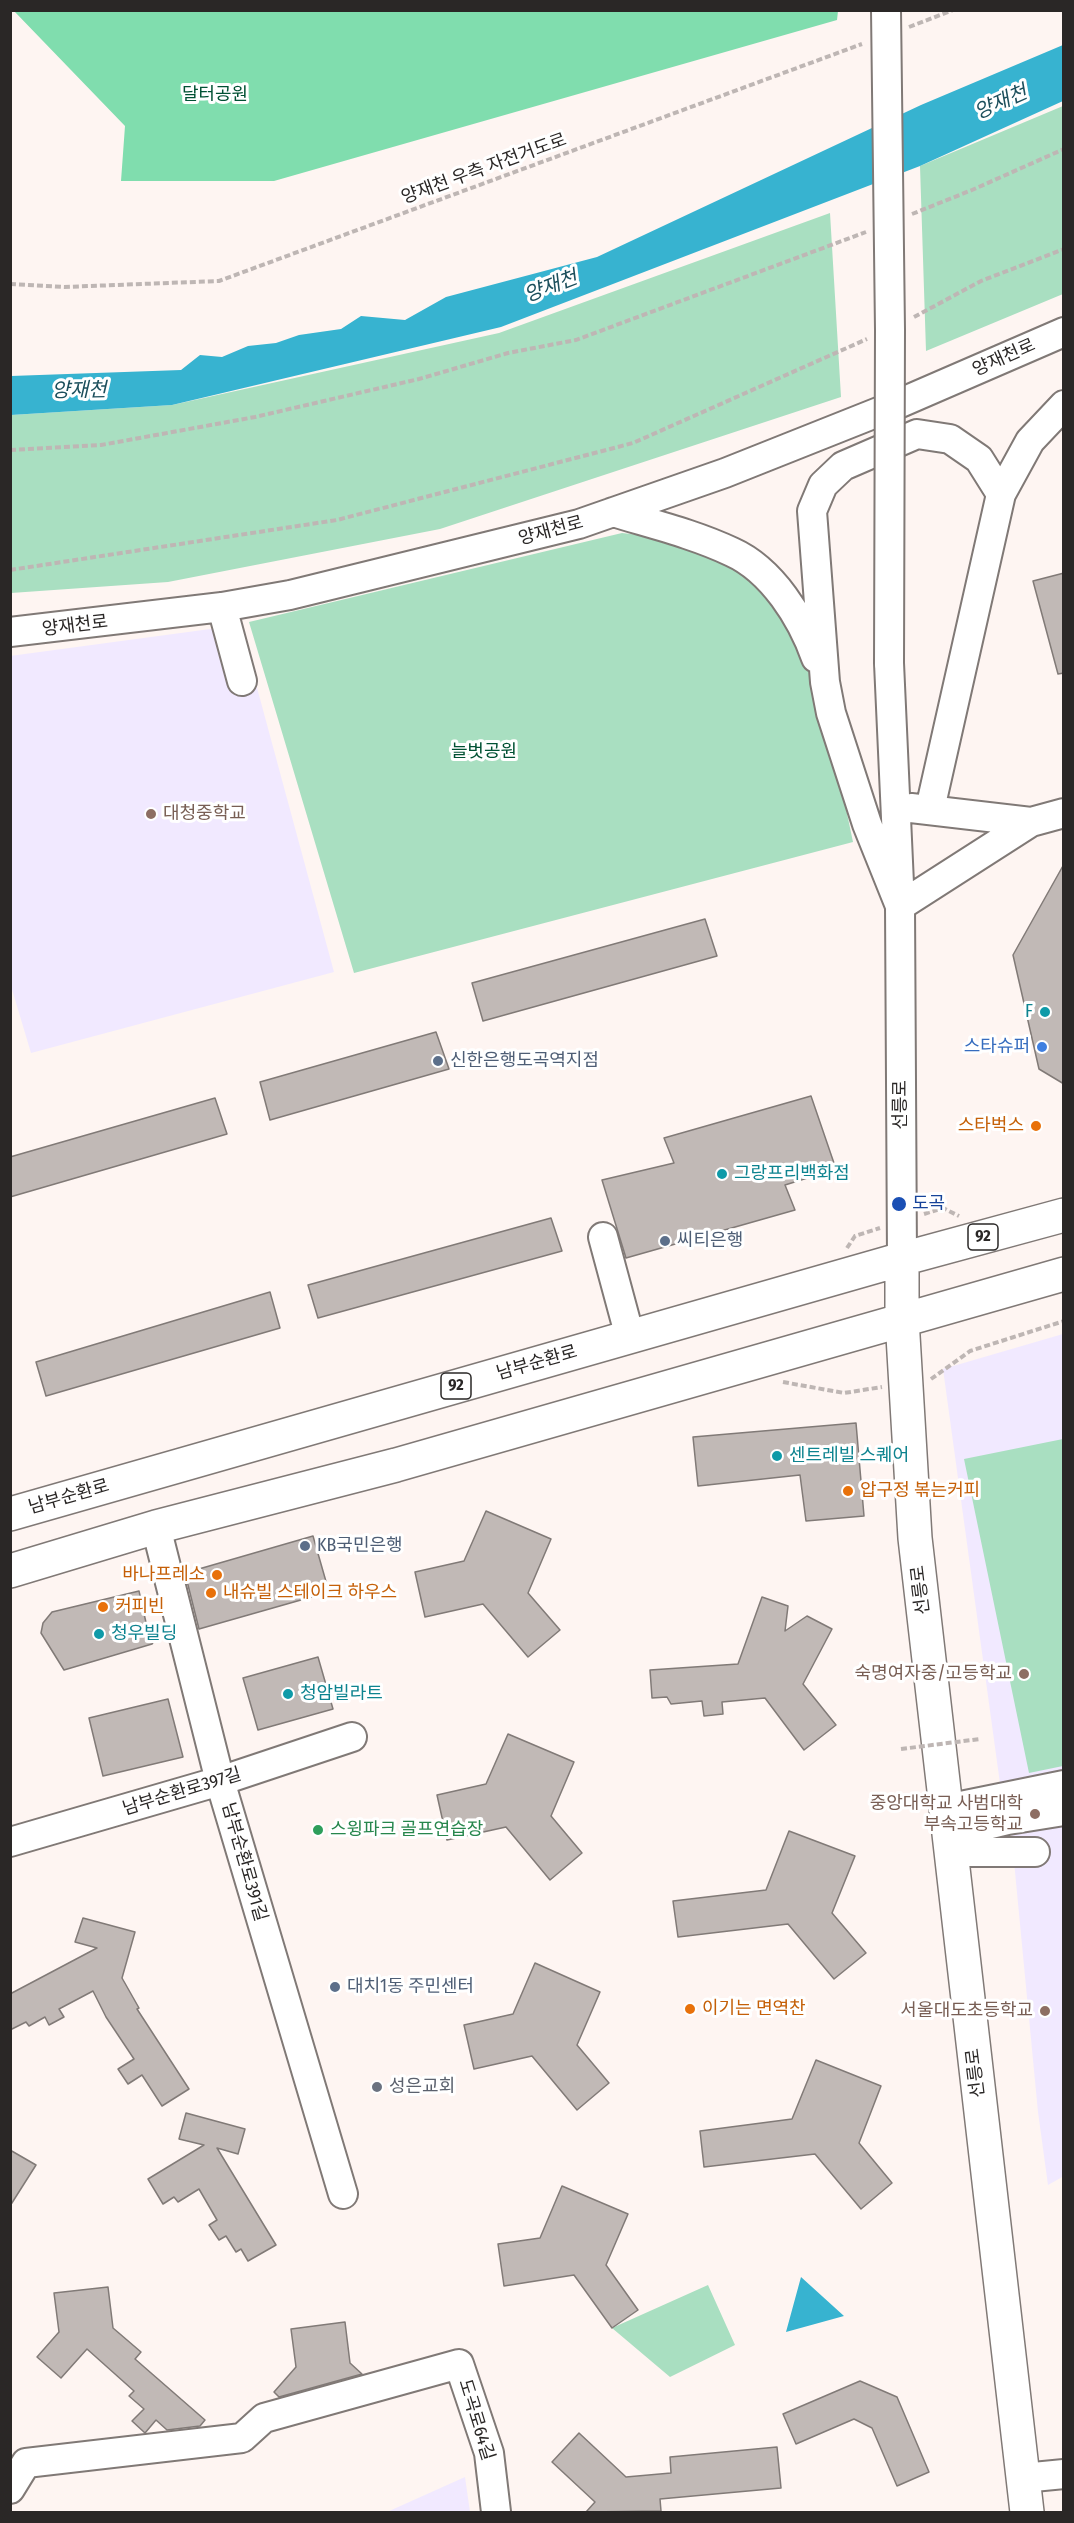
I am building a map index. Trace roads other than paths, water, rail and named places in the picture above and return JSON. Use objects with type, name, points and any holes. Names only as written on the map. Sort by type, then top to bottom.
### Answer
[{"type":"main road","name":"남부순환로","points":[[10,1514],[630,1336],[1064,1215]]},
{"type":"main road","name":"선릉로","points":[[902,1259],[902,1318],[915,1538],[1027,2512]]},
{"type":"main road","points":[[10,1571],[156,1527],[396,1465],[902,1318],[1064,1274]]},
{"type":"street","name":"선릉로","points":[[896,19],[890,330],[889,663],[900,906],[902,1259]]},
{"type":"street","name":"양재천로","points":[[10,632],[222,607],[290,595],[579,524],[725,474],[891,407],[1064,332]]},
{"type":"street","points":[[930,809],[1001,494],[1030,441],[1064,405]]},
{"type":"street","points":[[1001,494],[979,459],[950,439],[917,434],[843,466],[823,485],[812,511],[825,682],[831,713],[867,824],[900,906],[1030,822],[1064,813]]},
{"type":"street","points":[[613,512],[733,552],[767,577],[795,612],[812,646],[825,682]]},
{"type":"street","points":[[222,607],[242,681]]},
{"type":"street","points":[[895,807],[930,809],[1030,822]]},
{"type":"street","points":[[603,1237],[630,1336]]},
{"type":"street","name":"남부순환로391길","points":[[156,1527],[220,1781],[344,2194]]},
{"type":"street","name":"남부순환로397길","points":[[10,1842],[220,1781],[352,1737]]},
{"type":"street","points":[[949,1832],[1064,1785]]},
{"type":"street","points":[[949,1832],[1064,1811]]},
{"type":"street","points":[[949,1832],[1035,1852]]},
{"type":"street","name":"도곡로64길","points":[[10,2489],[26,2463],[242,2438],[264,2418],[459,2364],[489,2452],[496,2512]]},
{"type":"street","points":[[1023,2478],[1064,2474]]},
{"type":"water","name":"양재천","points":[[1063,45],[1063,101],[920,166],[501,327],[172,405],[11,415],[11,376],[181,370],[200,355],[222,357],[248,346],[276,343],[299,335],[341,329],[361,316],[405,320],[446,297],[597,257],[921,105]]},
{"type":"water","points":[[801,2277],[844,2316],[786,2332]]},
{"type":"place","name":"대청중학교","points":[[151,814]]},
{"type":"place","name":"F","points":[[1045,1012]]},
{"type":"place","name":"스타슈퍼","points":[[1042,1047]]},
{"type":"place","name":"신한은행도곡역지점","points":[[438,1061]]},
{"type":"place","name":"스타벅스","points":[[1036,1126]]},
{"type":"place","name":"그랑프리백화점","points":[[722,1174]]},
{"type":"place","name":"도곡","points":[[899,1204]]},
{"type":"place","name":"씨티은행","points":[[665,1241]]},
{"type":"place","name":"센트레빌 스퀘어","points":[[777,1456]]},
{"type":"place","name":"압구정 볶는커피","points":[[848,1491]]},
{"type":"place","name":"KB국민은행","points":[[305,1546]]},
{"type":"place","name":"바나프레소","points":[[217,1575]]},
{"type":"place","name":"내슈빌 스테이크 하우스","points":[[211,1593]]},
{"type":"place","name":"커피빈","points":[[103,1607]]},
{"type":"place","name":"청우빌딩","points":[[99,1634]]},
{"type":"place","name":"숙명여자중/고등학교","points":[[1024,1674]]},
{"type":"place","name":"청암빌라트","points":[[288,1694]]},
{"type":"place","name":"중앙대학교 사범대학 부속고등학교","points":[[1035,1814]]},
{"type":"place","name":"스윙파크 골프연습장","points":[[318,1830]]},
{"type":"place","name":"대치1동 주민센터","points":[[335,1987]]},
{"type":"place","name":"이기는 면역찬","points":[[690,2009]]},
{"type":"place","name":"서울대도초등학교","points":[[1045,2011]]},
{"type":"place","name":"성은교회","points":[[377,2087]]},
{"type":"park label","name":"달터공원","points":[[215,95]]},
{"type":"park label","name":"늘벗공원","points":[[484,752]]}]
